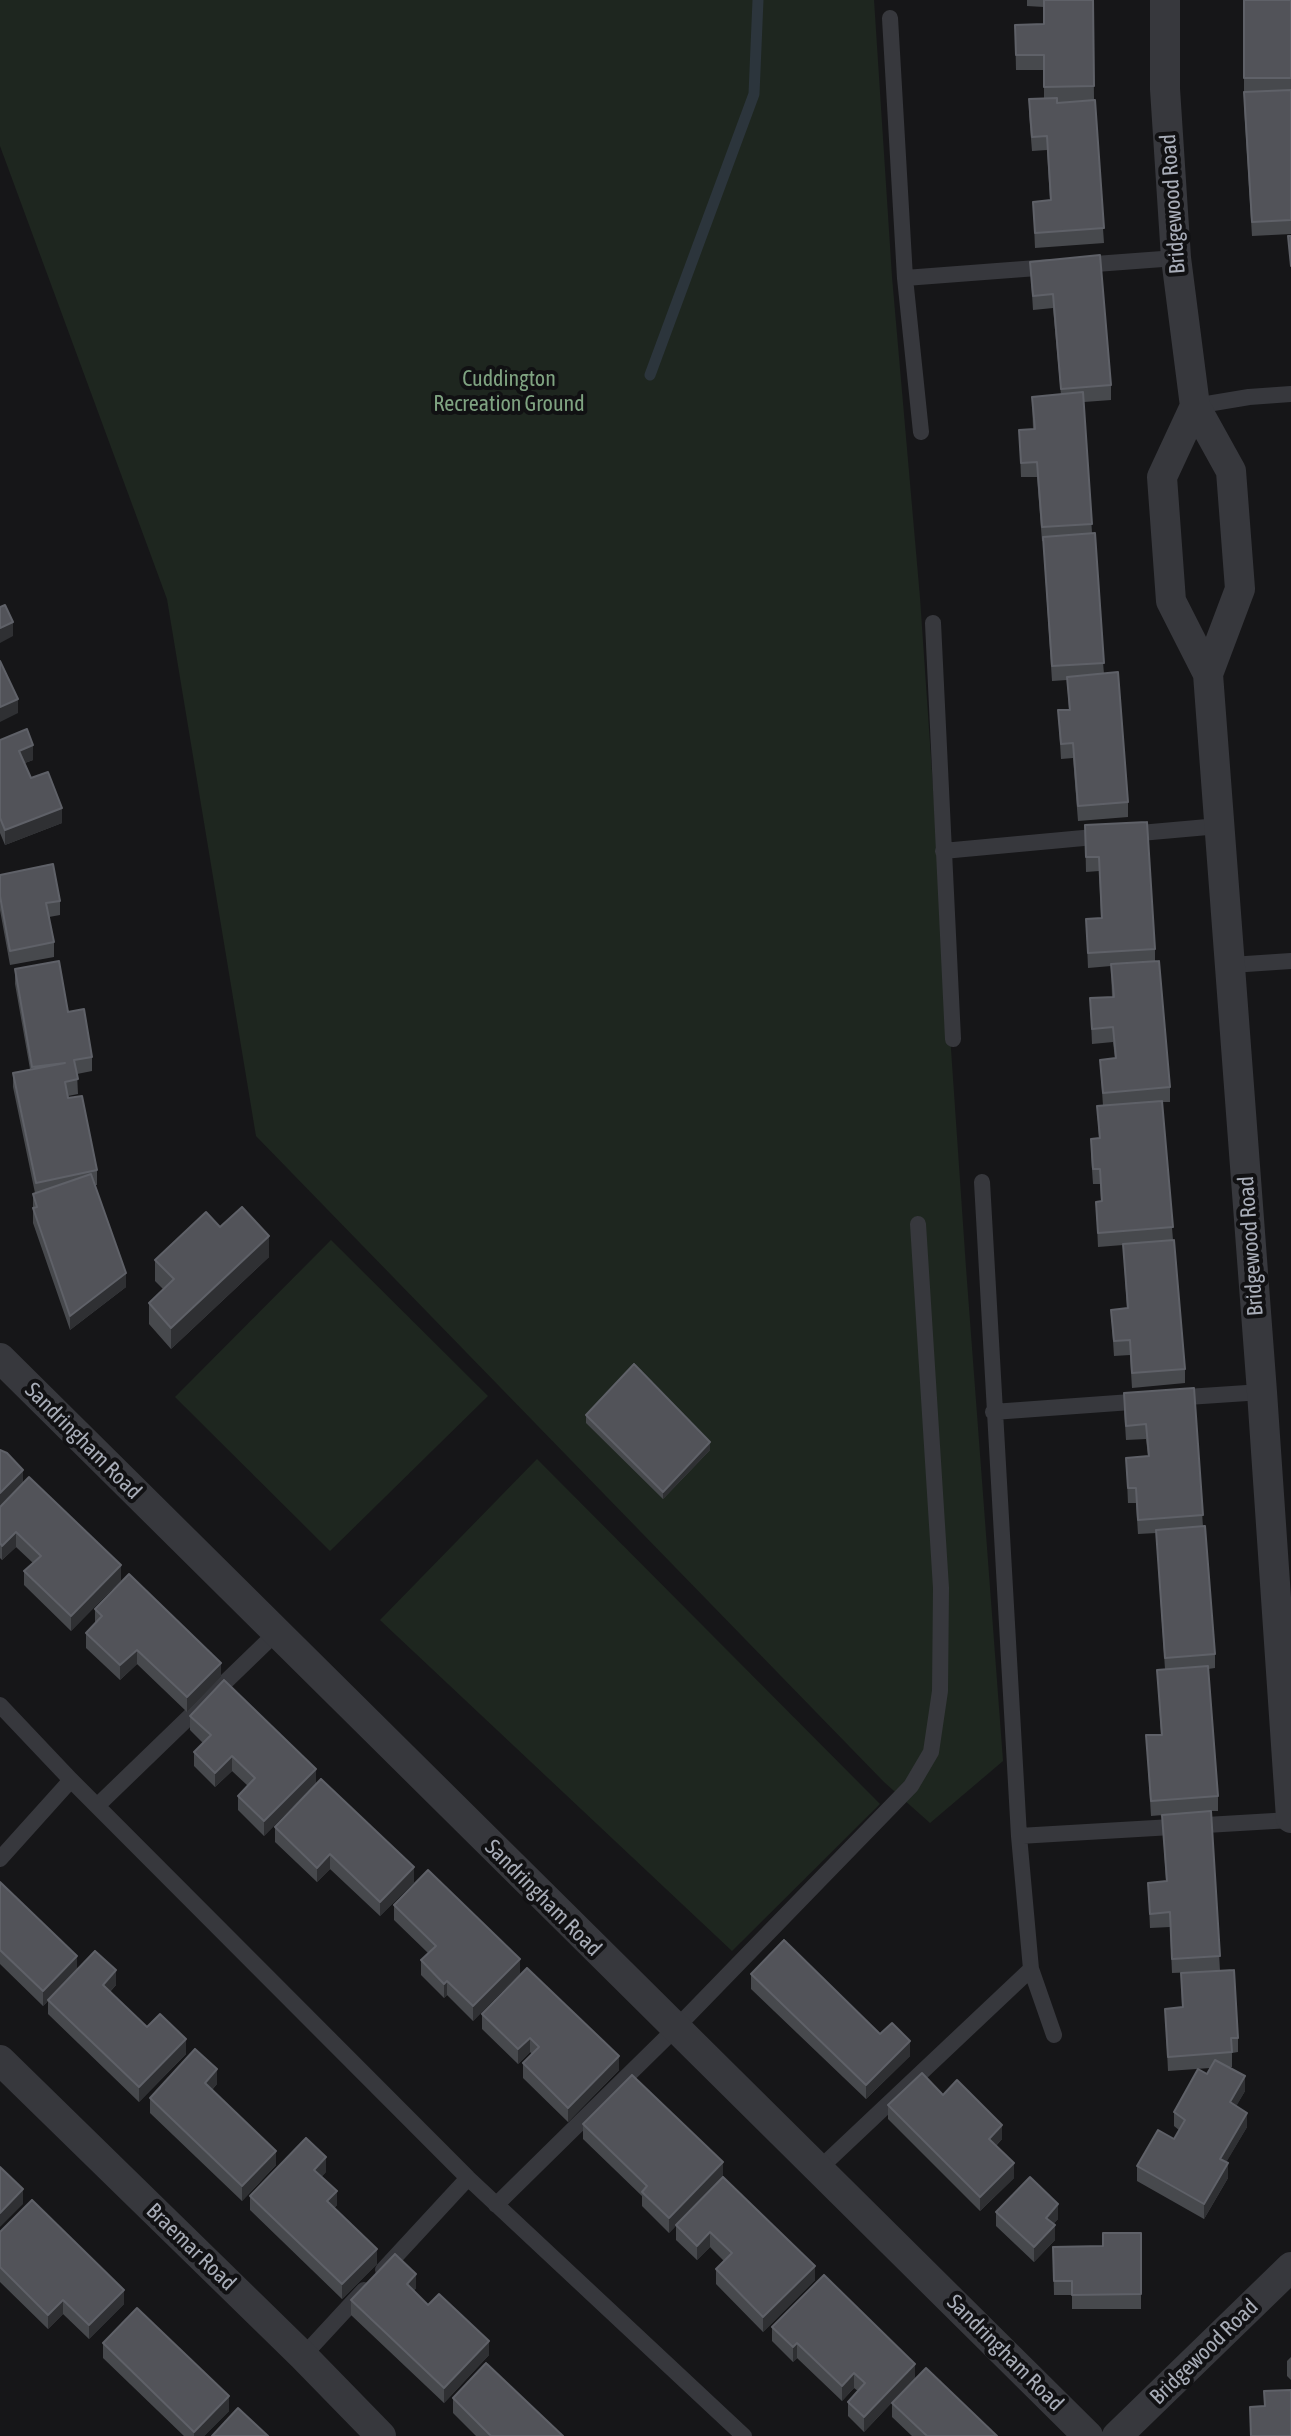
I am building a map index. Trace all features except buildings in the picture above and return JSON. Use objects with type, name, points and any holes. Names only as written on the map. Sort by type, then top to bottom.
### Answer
[{"type":"street","name":"Bridgewood Road","points":[[1165,0],[1165,89],[1176,258],[1195,406],[1231,471],[1240,589],[1208,674]]},
{"type":"street","name":"Bridgewood Road","points":[[1195,406],[1162,477],[1171,601],[1208,674],[1262,1392],[1282,1532],[1291,1819]]},
{"type":"street","name":"Sandringham Road","points":[[0,1358],[1088,2436]]},
{"type":"street","name":"Braemar Road","points":[[0,2060],[381,2436]]},
{"type":"street","name":"Bridgewood Road","points":[[1117,2436],[1291,2267]]},
{"type":"lane","points":[[890,18],[905,278],[921,432]]},
{"type":"lane","points":[[905,278],[1176,258]]},
{"type":"lane","points":[[1195,406],[1291,394]]},
{"type":"lane","points":[[933,623],[953,1039]]},
{"type":"lane","points":[[943,851],[1219,826]]},
{"type":"lane","points":[[1231,965],[1291,961]]},
{"type":"lane","points":[[982,1182],[1019,1836],[1031,1969],[1054,2035]]},
{"type":"lane","points":[[496,2205],[675,2029],[911,1786],[931,1752],[940,1691],[941,1588],[918,1224]]},
{"type":"lane","points":[[993,1412],[1262,1392]]},
{"type":"lane","points":[[97,1806],[276,1633]]},
{"type":"lane","points":[[0,1705],[468,2178],[744,2436]]},
{"type":"lane","points":[[0,1859],[71,1780]]},
{"type":"lane","points":[[1019,1836],[1291,1819]]},
{"type":"lane","points":[[819,2169],[1031,1969]]},
{"type":"lane","points":[[303,2356],[468,2178]]},
{"type":"green space","name":"Cuddington Recreation Ground","points":[[0,0],[874,0],[1003,1761],[930,1823],[884,1782],[256,1136],[167,599],[0,146]]},
{"type":"green space","points":[[331,1240],[488,1396],[330,1551],[175,1397]]},
{"type":"green space","points":[[537,1459],[880,1804],[732,1951],[380,1620]]},
{"type":"waterway","points":[[650,375],[754,94],[758,0]]}]
